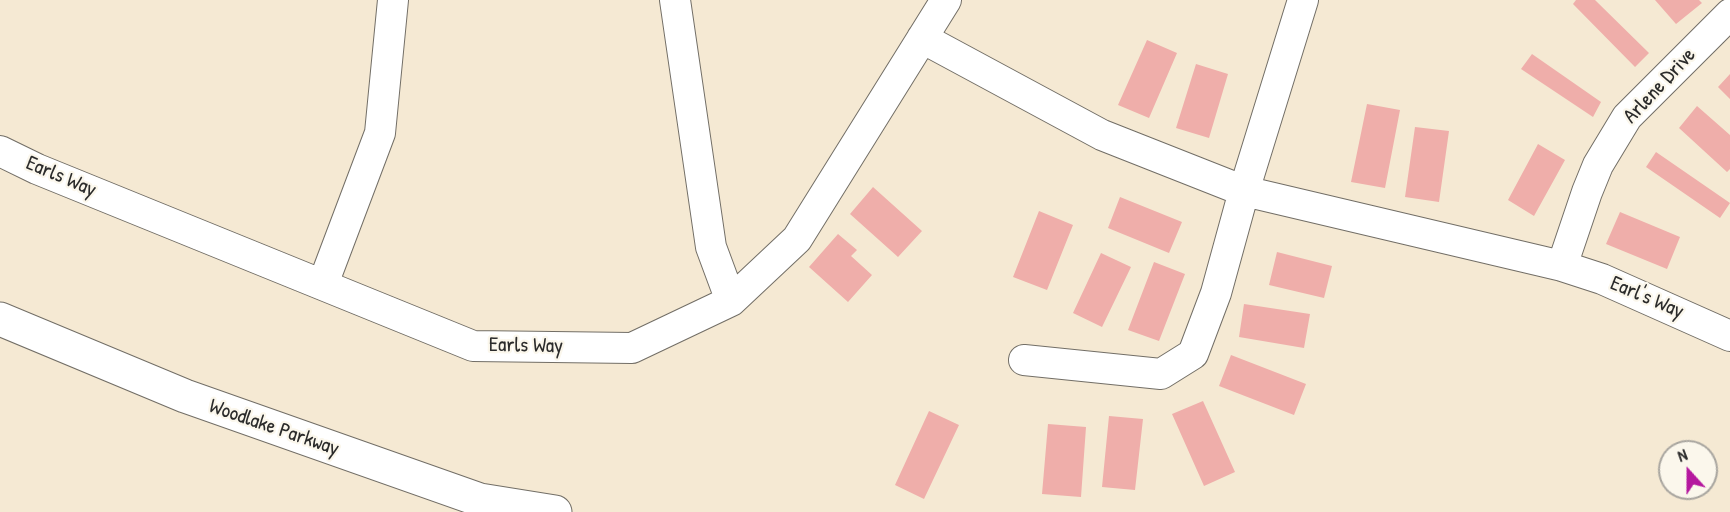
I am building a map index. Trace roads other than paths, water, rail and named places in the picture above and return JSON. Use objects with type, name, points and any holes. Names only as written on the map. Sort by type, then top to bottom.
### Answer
[{"type":"street","points":[[323,284],[380,134],[393,0]]},
{"type":"street","points":[[675,0],[711,247],[731,301]]},
{"type":"street","name":"Earls Way","points":[[0,151],[473,346],[632,348],[731,301],[797,239],[946,0]]},
{"type":"street","points":[[1024,360],[1161,374],[1193,354],[1216,293],[1244,191],[1303,0]]},
{"type":"street","name":"Arlene Drive","points":[[1562,266],[1598,165],[1627,117],[1730,14]]},
{"type":"street","name":"Earl's Way","points":[[922,38],[1102,135],[1244,191],[1562,266],[1602,279],[1730,336]]},
{"type":"street","name":"Woodlake Parkway","points":[[0,319],[184,396],[480,500],[555,512]]}]
